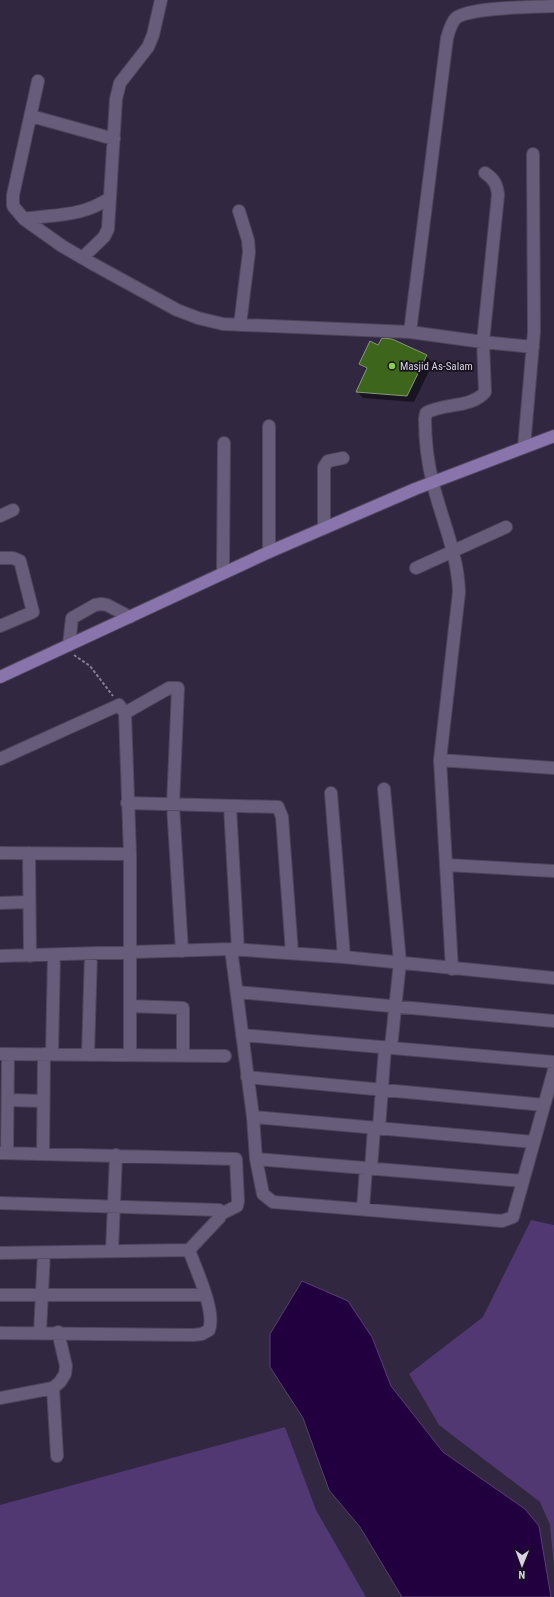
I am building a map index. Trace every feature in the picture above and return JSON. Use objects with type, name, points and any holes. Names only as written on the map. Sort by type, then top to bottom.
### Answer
[{"type":"main road","points":[[0,677],[223,573],[324,528],[432,482],[554,436]]},
{"type":"street","points":[[82,258],[104,237],[108,229],[116,99],[120,83],[148,47],[153,35],[161,0]]},
{"type":"street","points":[[410,332],[447,38],[450,28],[456,19],[469,12],[554,6]]},
{"type":"street","points":[[38,81],[13,195],[12,206],[24,219],[82,258],[177,310],[212,322],[240,325],[410,332],[533,347]]},
{"type":"street","points":[[31,116],[114,139]]},
{"type":"street","points":[[524,447],[533,347],[535,287],[533,154]]},
{"type":"street","points":[[452,969],[440,760],[460,592],[453,552],[432,482],[425,431],[426,413],[432,410],[474,400],[481,397],[485,392],[483,342],[498,196],[497,186],[493,179],[485,173]]},
{"type":"street","points":[[24,219],[71,214],[88,210],[110,198]]},
{"type":"street","points":[[239,211],[250,252],[240,325]]},
{"type":"street","points":[[269,426],[269,552]]},
{"type":"street","points":[[223,573],[224,444]]},
{"type":"street","points":[[324,528],[324,467],[328,461],[343,458]]},
{"type":"street","points":[[0,516],[13,510]]},
{"type":"street","points":[[416,568],[506,526]]},
{"type":"street","points":[[0,558],[13,558],[20,561],[33,612],[0,626]]},
{"type":"street","points":[[66,646],[72,618],[95,605],[107,605],[130,617]]},
{"type":"street","points":[[125,713],[169,688],[178,688],[173,805],[182,951]]},
{"type":"street","points":[[0,759],[119,705],[125,713],[127,804],[130,854],[130,1055]]},
{"type":"street","points":[[440,760],[554,768]]},
{"type":"street","points":[[363,1209],[368,1168],[396,1006],[400,962],[384,789]]},
{"type":"street","points":[[331,794],[344,957]]},
{"type":"street","points":[[127,804],[230,807],[273,805],[278,807],[281,811],[292,954]]},
{"type":"street","points":[[230,807],[237,992],[253,1117],[256,1159],[264,1194],[274,1202],[502,1221],[513,1217],[554,1070]]},
{"type":"street","points":[[0,853],[130,854]]},
{"type":"street","points":[[29,853],[30,956]]},
{"type":"street","points":[[447,865],[554,871]]},
{"type":"street","points":[[0,903],[30,902]]},
{"type":"street","points":[[0,956],[235,949],[400,962],[452,969],[554,978]]},
{"type":"street","points":[[88,1054],[91,954]]},
{"type":"street","points":[[43,1154],[43,1101],[48,1054],[54,955]]},
{"type":"street","points":[[237,992],[554,1021]]},
{"type":"street","points":[[130,1006],[183,1008],[183,1056]]},
{"type":"street","points":[[242,1035],[554,1062]]},
{"type":"street","points":[[0,1253],[189,1250],[220,1217],[221,1214],[237,1206],[236,1159],[4,1153],[8,1100],[4,1054],[225,1056]]},
{"type":"street","points":[[247,1077],[544,1105]]},
{"type":"street","points":[[8,1100],[43,1101]]},
{"type":"street","points":[[253,1117],[534,1142]]},
{"type":"street","points":[[112,1251],[116,1155]]},
{"type":"street","points":[[256,1159],[523,1182]]},
{"type":"street","points":[[0,1203],[215,1209],[219,1210],[221,1214]]},
{"type":"street","points":[[0,1333],[58,1332],[202,1334],[209,1330],[211,1320],[205,1295],[189,1250]]},
{"type":"street","points":[[40,1332],[44,1253]]},
{"type":"street","points":[[0,1295],[205,1295]]},
{"type":"street","points":[[0,1398],[53,1388],[60,1382],[66,1366],[58,1332]]},
{"type":"street","points":[[53,1388],[57,1456]]},
{"type":"path","points":[[66,646],[90,666],[102,679],[106,686]]},
{"type":"shaded area","points":[[531,1220],[554,1225],[554,1567],[550,1525],[540,1502],[439,1425],[409,1374],[483,1317]]},
{"type":"shaded area","points":[[302,1281],[348,1301],[372,1337],[391,1386],[443,1452],[525,1509],[539,1526],[551,1597],[402,1597],[360,1527],[329,1490],[303,1418],[270,1367],[270,1334]]},
{"type":"shaded area","points":[[285,1427],[316,1510],[366,1597],[0,1597],[0,1505]]},
{"type":"building","name":"Masjid As-Salam","points":[[382,338],[392,339],[427,355],[407,396],[356,392],[367,368],[359,364],[370,341],[378,345]]},
{"type":"place","name":"Masjid As-Salam","points":[[392,366]]}]
